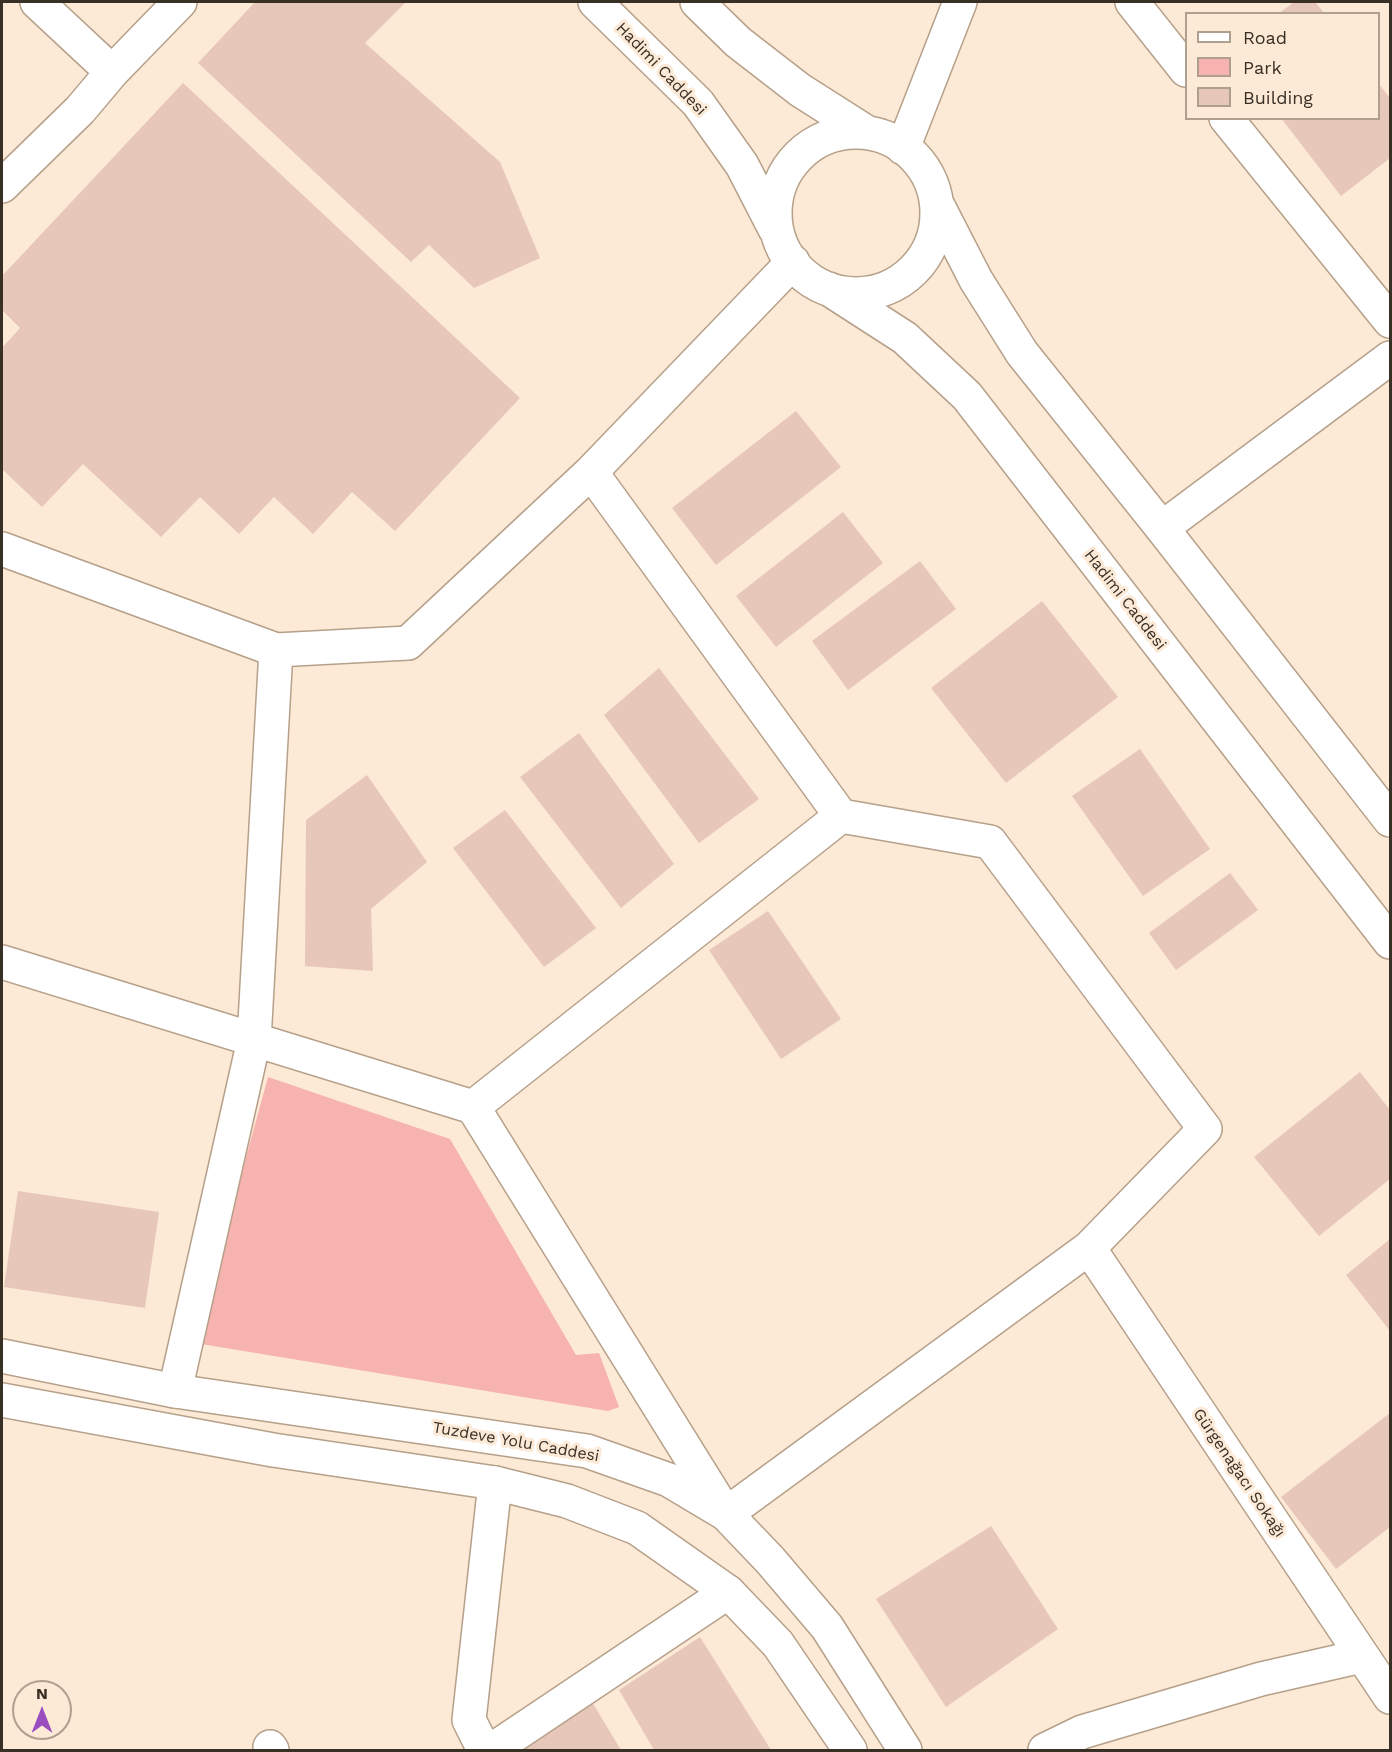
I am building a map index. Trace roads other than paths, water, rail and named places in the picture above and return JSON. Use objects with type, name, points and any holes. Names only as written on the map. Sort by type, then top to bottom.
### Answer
[{"type":"street","points":[[38,2],[112,72]]},
{"type":"street","points":[[2,186],[80,110],[112,72],[180,2]]},
{"type":"street","name":"Hadimi Caddesi","points":[[595,2],[698,103],[742,165],[777,233]]},
{"type":"street","points":[[697,2],[747,49],[800,90],[866,132],[892,140],[914,156],[930,178],[937,204],[976,280],[1022,353],[1390,820]]},
{"type":"street","points":[[903,148],[960,2]]},
{"type":"street","points":[[1132,2],[1185,69]]},
{"type":"street","points":[[1228,120],[1390,321]]},
{"type":"street","points":[[866,132],[840,133],[815,142],[795,159],[781,181],[775,206],[777,233],[788,257],[805,276],[829,289],[856,294],[883,289],[907,276],[925,256],[935,231],[937,204]]},
{"type":"street","points":[[2,549],[276,650],[408,643],[591,472],[793,262]]},
{"type":"street","name":"Hadimi Caddesi","points":[[829,289],[905,338],[967,396],[1390,942]]},
{"type":"street","points":[[1162,528],[1390,358]]},
{"type":"street","points":[[2,962],[473,1107],[726,1514],[1089,1248],[1205,1129],[990,842],[841,816],[591,472]]},
{"type":"street","points":[[175,1391],[254,1040],[276,650]]},
{"type":"street","points":[[473,1107],[841,816]]},
{"type":"street","name":"Gürgenağacı Sokağı","points":[[1089,1248],[1390,1697]]},
{"type":"street","name":"Tuzdeve Yolu Caddesi","points":[[2,1356],[175,1391],[586,1451],[669,1480],[726,1514],[770,1560],[827,1627],[905,1750]]},
{"type":"street","points":[[2,1400],[273,1450],[495,1483],[567,1501],[637,1528],[728,1592],[778,1644],[850,1750]]},
{"type":"street","points":[[484,1750],[469,1720],[495,1483]]},
{"type":"street","points":[[492,1750],[728,1592]]},
{"type":"street","points":[[1045,1750],[1082,1732],[1261,1679],[1362,1656]]}]
